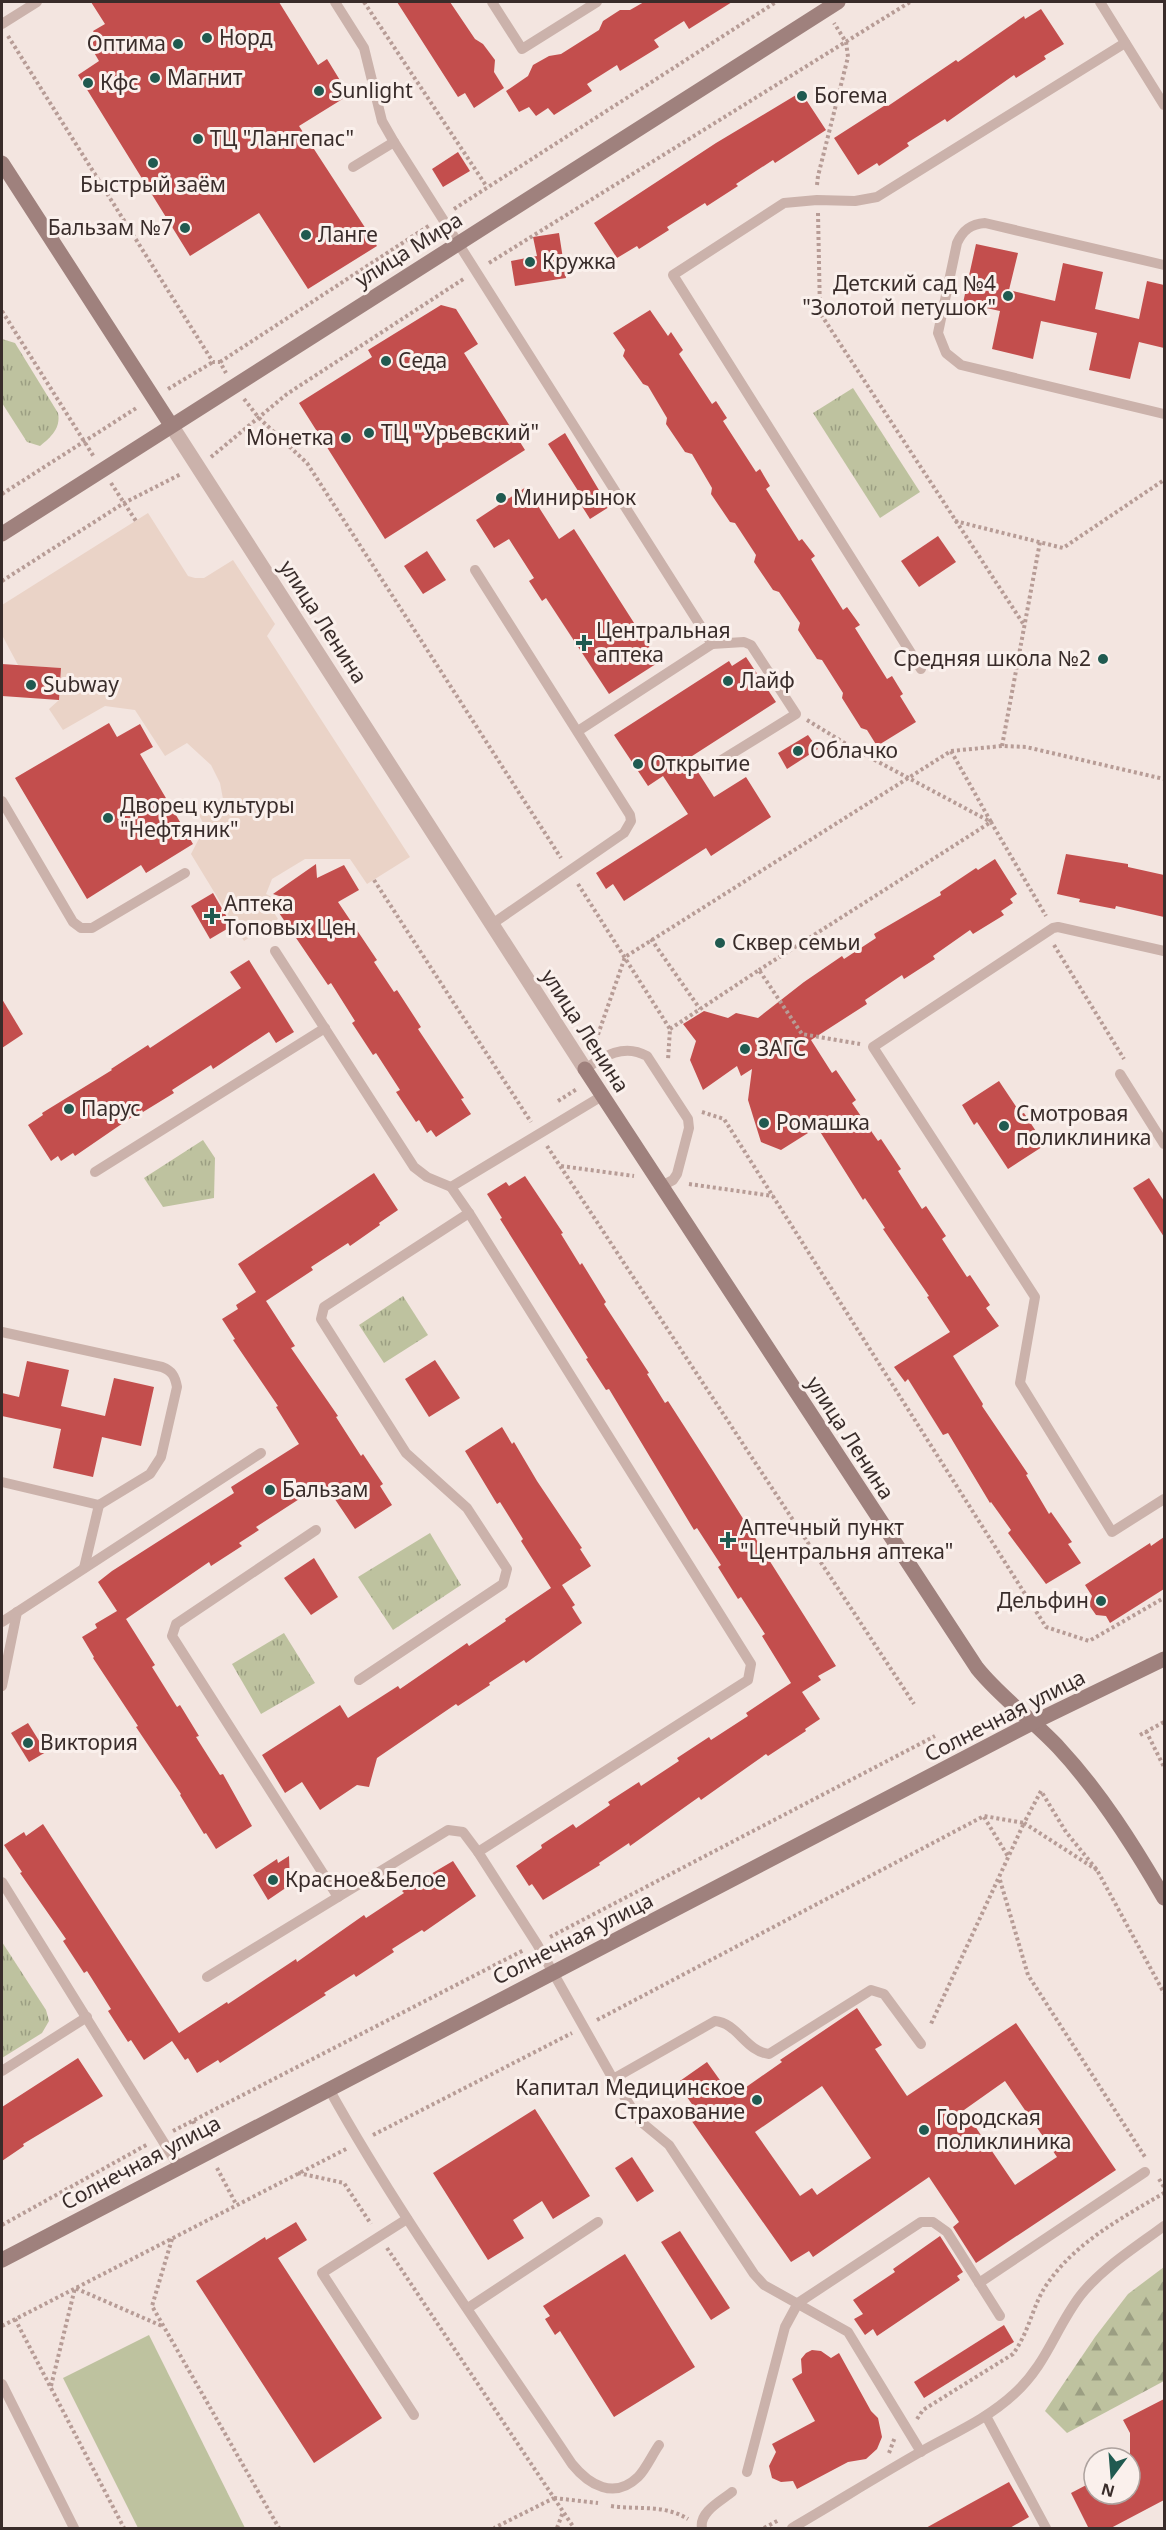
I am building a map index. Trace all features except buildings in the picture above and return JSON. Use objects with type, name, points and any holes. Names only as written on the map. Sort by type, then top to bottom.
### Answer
[{"type":"street","name":"улица Мира","points":[[2,534],[838,2]]},
{"type":"street","name":"улица Ленина","points":[[2,163],[660,1187],[976,1668],[999,1694],[1078,1769],[1131,1844],[1164,1898]]},
{"type":"street","name":"Солнечная улица","points":[[2,2260],[1032,1723],[1164,1659]]},
{"type":"lane","points":[[2,24],[37,2]]},
{"type":"lane","points":[[335,2],[364,48],[382,121],[394,142],[712,644]]},
{"type":"lane","points":[[492,2],[522,49],[597,2]]},
{"type":"lane","points":[[1100,2],[1164,105]]},
{"type":"lane","points":[[921,669],[673,275],[784,203],[817,200],[855,201],[877,197],[1125,43]]},
{"type":"lane","points":[[353,167],[394,142]]},
{"type":"lane","points":[[1164,264],[985,223],[978,224],[965,230],[957,243],[938,333],[946,353],[961,365],[1164,414]]},
{"type":"lane","points":[[475,570],[578,731],[630,815],[631,821],[624,833],[492,924]]},
{"type":"lane","points":[[578,731],[712,644],[744,642],[751,645],[796,714],[707,770]]},
{"type":"lane","points":[[2,801],[73,922],[81,928],[92,928],[185,873]]},
{"type":"lane","points":[[1164,951],[1058,927],[1050,930],[873,1047],[1035,1297],[1020,1383],[1112,1532],[1164,1499]]},
{"type":"lane","points":[[275,951],[414,1167],[427,1177],[451,1187],[469,1213],[751,1664],[747,1680],[478,1852]]},
{"type":"lane","points":[[95,1172],[325,1028]]},
{"type":"lane","points":[[585,1069],[606,1054],[616,1051],[640,1052],[647,1056],[687,1119],[689,1128],[677,1174],[673,1180],[660,1187]]},
{"type":"lane","points":[[1120,1074],[1164,1144]]},
{"type":"lane","points":[[451,1187],[602,1096]]},
{"type":"lane","points":[[359,1680],[503,1584],[507,1569],[467,1508],[406,1453],[321,1319],[324,1307],[469,1213]]},
{"type":"lane","points":[[2,1332],[162,1367],[170,1370],[176,1378],[175,1397],[157,1467],[150,1474],[99,1505],[2,1482]]},
{"type":"lane","points":[[2,1622],[261,1453]]},
{"type":"lane","points":[[84,1568],[99,1505]]},
{"type":"lane","points":[[316,1530],[176,1623],[172,1636],[338,1897]]},
{"type":"lane","points":[[2,1686],[17,1612]]},
{"type":"lane","points":[[207,1977],[448,1830],[463,1832],[537,1944],[613,2079],[640,2121],[669,2145],[754,2274],[764,2285],[848,2332],[921,2452]]},
{"type":"lane","points":[[2,1882],[179,2167]]},
{"type":"lane","points":[[613,2079],[715,2021],[726,2022],[757,2052],[769,2054],[871,1990],[884,1994],[921,2044]]},
{"type":"lane","points":[[2,2071],[87,2017]]},
{"type":"lane","points":[[329,2089],[359,2143],[407,2219],[572,2464],[585,2479],[597,2486],[612,2488],[623,2486],[638,2477],[658,2445]]},
{"type":"lane","points":[[979,2283],[1148,2169]]},
{"type":"lane","points":[[407,2219],[322,2273],[414,2415]]},
{"type":"lane","points":[[468,2308],[598,2222]]},
{"type":"lane","points":[[747,2472],[785,2327],[798,2303],[921,2222],[933,2222],[946,2232],[1000,2316]]},
{"type":"lane","points":[[792,2529],[986,2416],[1031,2378],[1048,2354],[1080,2296],[1101,2274],[1164,2226]]},
{"type":"lane","points":[[2,2384],[74,2529]]},
{"type":"lane","points":[[986,2416],[1046,2529]]},
{"type":"lane","points":[[702,2528],[701,2523],[707,2512],[732,2492]]},
{"type":"path","points":[[364,2],[487,187]]},
{"type":"path","points":[[2,494],[153,398],[213,362],[220,362],[776,2]]},
{"type":"path","points":[[2,581],[124,503],[216,453],[287,394],[476,271],[910,2]]},
{"type":"path","points":[[8,35],[213,362]]},
{"type":"path","points":[[846,42],[848,57],[818,176],[820,313],[1024,625]]},
{"type":"path","points":[[2,311],[136,521]]},
{"type":"path","points":[[220,362],[259,418],[307,463],[624,957],[670,1029],[668,1063]]},
{"type":"path","points":[[954,520],[1063,548],[1164,480]]},
{"type":"path","points":[[1002,746],[1040,543]]},
{"type":"path","points":[[796,714],[856,750],[991,822]]},
{"type":"path","points":[[549,1107],[577,1089],[624,957],[951,752],[1002,746],[1026,747],[1164,779]]},
{"type":"path","points":[[951,752],[1125,1061],[1120,1074]]},
{"type":"path","points":[[670,1029],[991,822]]},
{"type":"path","points":[[374,880],[914,1704]]},
{"type":"path","points":[[651,939],[699,1009]]},
{"type":"path","points":[[759,970],[802,1034],[873,1047]]},
{"type":"path","points":[[695,1110],[724,1119],[1046,1627],[1089,1641],[1164,1598]]},
{"type":"path","points":[[530,1120],[539,1114]]},
{"type":"path","points":[[1140,1735],[1164,1722]]},
{"type":"path","points":[[1146,1731],[1164,1767]]},
{"type":"path","points":[[2,2225],[161,2137],[935,1736]]},
{"type":"path","points":[[930,2026],[1041,1791],[1066,1832],[1096,1870],[1164,1993]]},
{"type":"path","points":[[984,1816],[1009,1857]]},
{"type":"path","points":[[2,2326],[583,2027],[984,1816],[1024,1823],[1096,1870]]},
{"type":"path","points":[[999,1879],[1028,1975],[1148,2169]]},
{"type":"path","points":[[298,2173],[344,2183],[574,2529]]},
{"type":"path","points":[[1158,2177],[1164,2187]]},
{"type":"path","points":[[914,2422],[923,2410],[1013,2354],[1023,2340],[1044,2290],[1062,2264],[1091,2238],[1164,2193]]},
{"type":"path","points":[[172,2239],[152,2306],[279,2529]]},
{"type":"path","points":[[75,2288],[163,2326]]},
{"type":"path","points":[[51,2387],[75,2288]]},
{"type":"path","points":[[15,2319],[124,2529]]},
{"type":"path","points":[[494,2529],[554,2498],[618,2507],[658,2508],[680,2514],[702,2528]]},
{"type":"path","points":[[557,2529],[563,2511]]},
{"type":"green space","points":[[2,339],[15,343],[58,413],[57,428],[40,446],[27,442],[2,403]]},
{"type":"green space","points":[[853,388],[920,492],[880,518],[813,413]]},
{"type":"green space","points":[[203,1140],[215,1158],[214,1198],[163,1207],[144,1178]]},
{"type":"green space","points":[[403,1296],[428,1335],[384,1363],[359,1325]]},
{"type":"green space","points":[[430,1533],[461,1585],[393,1630],[358,1577]]},
{"type":"green space","points":[[284,1633],[315,1683],[261,1714],[232,1664]]},
{"type":"green space","points":[[2,1942],[46,2010],[49,2021],[42,2033],[2,2058]]},
{"type":"green space","points":[[1164,2267],[1164,2381],[1067,2433],[1045,2411],[1095,2337],[1128,2294]]},
{"type":"green space","points":[[149,2335],[245,2528],[138,2528],[63,2378]]},
{"type":"shaded area","points":[[148,513],[188,576],[204,578],[233,560],[275,624],[267,636],[410,857],[367,884],[350,859],[305,859],[272,879],[266,894],[274,898],[271,908],[278,919],[244,941],[191,854],[205,827],[199,815],[223,799],[220,783],[211,765],[187,743],[165,756],[135,710],[105,706],[63,730],[49,709],[59,700],[61,668],[18,665],[2,635],[2,605]]},
{"type":"place","name":"Норд","points":[[207,38]]},
{"type":"place","name":"Оптима","points":[[178,44]]},
{"type":"place","name":"Магнит","points":[[155,78]]},
{"type":"place","name":"Кфс","points":[[88,83]]},
{"type":"place","name":"Sunlight","points":[[319,91]]},
{"type":"place","name":"Богема","points":[[802,96]]},
{"type":"place","name":"ТЦ \"Лангепас\"","points":[[198,139]]},
{"type":"place","name":"Быстрый заём","points":[[153,163]]},
{"type":"place","name":"Бальзам №7","points":[[185,228]]},
{"type":"place","name":"Ланге","points":[[306,235]]},
{"type":"place","name":"Кружка","points":[[530,262]]},
{"type":"place","name":"Детский сад №4 \"Золотой петушок\"","points":[[1008,296]]},
{"type":"place","name":"Седа","points":[[386,361]]},
{"type":"place","name":"ТЦ \"Урьевский\"","points":[[369,433]]},
{"type":"place","name":"Монетка","points":[[346,438]]},
{"type":"place","name":"Минирынок","points":[[501,498]]},
{"type":"place","name":"Центральная аптека","points":[[584,643]]},
{"type":"place","name":"Средняя школа №2","points":[[1103,659]]},
{"type":"place","name":"Лайф","points":[[728,681]]},
{"type":"place","name":"Subway","points":[[31,685]]},
{"type":"place","name":"Облачко","points":[[798,751]]},
{"type":"place","name":"Открытие","points":[[638,764]]},
{"type":"place","name":"Дворец культуры \"Нефтяник\"","points":[[108,818]]},
{"type":"place","name":"Аптека Топовых Цен","points":[[212,916]]},
{"type":"place","name":"Сквер семьи","points":[[720,943]]},
{"type":"place","name":"ЗАГС","points":[[745,1049]]},
{"type":"place","name":"Парус","points":[[69,1109]]},
{"type":"place","name":"Ромашка","points":[[764,1123]]},
{"type":"place","name":"Смотровая поликлиника","points":[[1004,1126]]},
{"type":"place","name":"Бальзам","points":[[270,1490]]},
{"type":"place","name":"Аптечный пункт \"Центральня аптека\"","points":[[728,1540]]},
{"type":"place","name":"Дельфин","points":[[1101,1601]]},
{"type":"place","name":"Виктория","points":[[28,1743]]},
{"type":"place","name":"Красное&Белое","points":[[273,1880]]},
{"type":"place","name":"Капитал Медицинское Страхование","points":[[757,2100]]},
{"type":"place","name":"Городская поликлиника","points":[[924,2130]]}]
